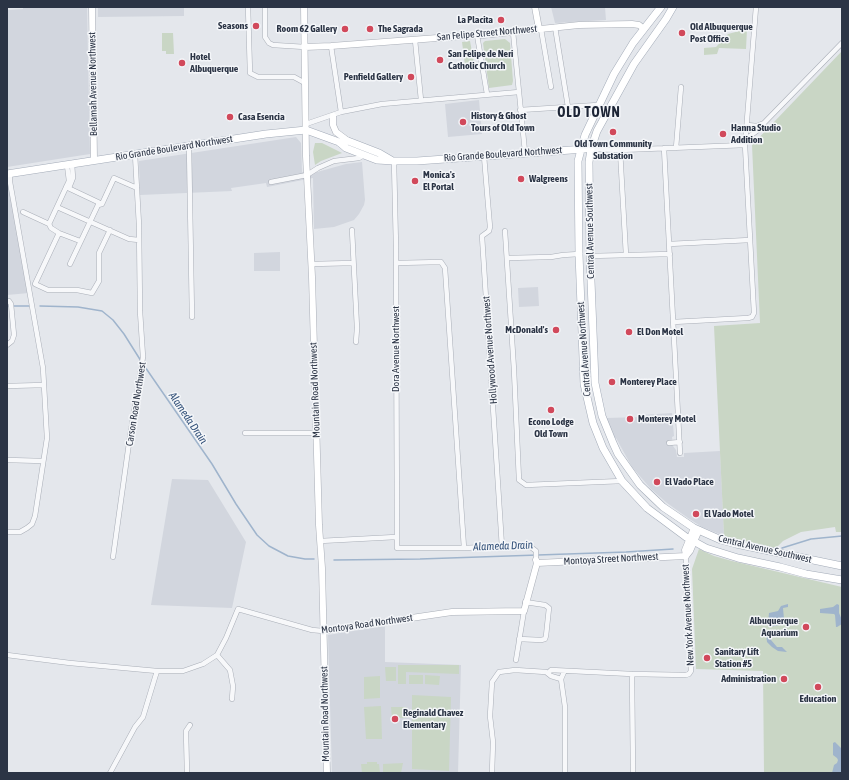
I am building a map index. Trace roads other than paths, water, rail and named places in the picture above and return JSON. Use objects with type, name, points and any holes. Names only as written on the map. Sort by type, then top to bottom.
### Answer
[{"type":"main road","name":"Central Avenue Northwest","points":[[661,7],[633,43],[614,74],[584,135],[578,161],[579,254],[584,384],[586,399],[597,434],[609,460],[622,481],[647,508],[692,540],[706,548],[738,558],[806,574],[842,580]]},
{"type":"main road","name":"Central Avenue Southwest","points":[[673,7],[634,64],[597,131],[591,149],[589,162],[590,256],[595,383],[605,426],[618,454],[640,484],[663,507],[696,529],[721,540],[736,544],[842,566]]},
{"type":"main road","name":"Rio Grande Boulevard Northwest","points":[[8,174],[306,127],[339,142],[346,148],[377,160],[417,161],[580,148],[591,149]]},
{"type":"main road","name":"Rio Grande Boulevard Northwest","points":[[339,142],[348,141],[379,153],[392,160]]},
{"type":"street","name":"Bellamah Avenue Northwest","points":[[92,7],[94,160]]},
{"type":"street","points":[[248,7],[250,73],[258,77],[294,76],[305,83]]},
{"type":"street","name":"San Felipe Street Northwest","points":[[265,7],[265,37],[269,43],[305,47],[483,35],[555,27],[632,24],[639,25],[644,29]]},
{"type":"street","name":"Mountain Road Northwest","points":[[304,7],[307,175],[312,264],[327,773]]},
{"type":"street","points":[[535,7],[551,87]]},
{"type":"street","points":[[673,322],[748,318],[752,317],[754,311],[746,142],[756,7]]},
{"type":"street","points":[[555,27],[568,107]]},
{"type":"street","points":[[513,32],[524,152]]},
{"type":"street","points":[[477,35],[487,94]]},
{"type":"street","points":[[415,40],[421,100]]},
{"type":"street","points":[[591,149],[620,150],[676,148],[746,142],[842,43]]},
{"type":"street","points":[[331,46],[341,112]]},
{"type":"street","points":[[676,148],[681,87]]},
{"type":"street","points":[[306,127],[341,112],[382,104],[519,92]]},
{"type":"street","points":[[520,110],[598,105]]},
{"type":"street","points":[[333,116],[333,125],[336,132],[348,141]]},
{"type":"street","points":[[747,125],[757,126],[764,123]]},
{"type":"street","points":[[189,146],[192,318]]},
{"type":"street","points":[[664,148],[680,453]]},
{"type":"street","points":[[620,150],[626,256]]},
{"type":"street","name":"Carson Road Northwest","points":[[113,557],[143,357],[135,154]]},
{"type":"street","points":[[271,182],[307,175],[334,161],[359,158],[364,155]]},
{"type":"street","name":"Hollywood Avenue Northwest","points":[[484,156],[490,227],[489,231],[482,236],[502,547]]},
{"type":"street","name":"Dora Avenue Northwest","points":[[392,160],[396,263],[396,537]]},
{"type":"street","points":[[49,224],[73,178],[69,164]]},
{"type":"street","points":[[7,532],[20,532],[32,524],[35,516],[47,438],[40,349],[8,174]]},
{"type":"street","points":[[70,264],[98,205],[102,204],[114,178],[137,188]]},
{"type":"street","points":[[68,187],[102,204]]},
{"type":"street","points":[[57,207],[90,222],[94,222],[129,239],[139,240]]},
{"type":"street","points":[[23,212],[49,224],[51,228],[59,233],[80,241]]},
{"type":"street","points":[[59,233],[35,284],[48,290],[77,290],[92,293],[99,281],[99,253],[110,230]]},
{"type":"street","points":[[352,230],[357,328],[356,342]]},
{"type":"street","points":[[505,232],[514,370],[519,480],[526,485],[622,481]]},
{"type":"street","points":[[669,244],[750,240]]},
{"type":"street","points":[[506,258],[551,257],[579,254]]},
{"type":"street","points":[[590,256],[670,254]]},
{"type":"street","points":[[312,264],[353,262]]},
{"type":"street","points":[[396,263],[442,262],[445,268],[464,548]]},
{"type":"street","points":[[7,301],[11,304],[14,335],[12,341],[7,345]]},
{"type":"street","points":[[7,386],[44,385]]},
{"type":"street","points":[[246,433],[317,433]]},
{"type":"street","points":[[669,443],[680,442]]},
{"type":"street","points":[[7,460],[43,461]]},
{"type":"street","name":"New York Avenue Northwest","points":[[632,674],[690,674],[686,556],[690,551],[696,529]]},
{"type":"street","points":[[320,542],[396,537],[397,548],[464,548],[528,545],[536,551],[536,561],[525,602],[516,660]]},
{"type":"street","name":"Montoya Street Northwest","points":[[536,561],[686,556]]},
{"type":"street","points":[[519,639],[541,640],[546,636],[549,608],[545,605],[525,602]]},
{"type":"street","name":"Montoya Road Northwest","points":[[217,655],[238,609],[312,630],[323,631],[452,612],[524,611]]},
{"type":"street","points":[[7,655],[70,663],[157,671],[183,671],[203,664],[217,655],[230,670],[233,686],[232,699]]},
{"type":"street","points":[[492,773],[493,742],[490,716],[492,682],[499,672],[515,670],[548,673],[551,676],[561,679]]},
{"type":"street","points":[[548,673],[551,670],[564,672],[632,674],[633,773]]},
{"type":"street","points":[[110,773],[135,727],[143,717],[157,671]]},
{"type":"street","points":[[564,672],[561,679],[566,707],[565,773]]},
{"type":"street","points":[[187,773],[186,731],[190,725]]},
{"type":"water","points":[[788,604],[788,607],[783,608],[784,619],[782,619],[782,622],[779,625],[770,627],[768,623],[769,613],[778,611],[781,606]]},
{"type":"water","points":[[837,604],[839,605],[839,613],[842,624],[836,627],[835,615],[820,613],[820,609],[833,607]]},
{"type":"water","points":[[766,633],[771,634],[771,640],[777,647],[782,647],[787,652],[778,651],[772,647],[767,642]]},
{"type":"water","points":[[835,742],[842,749],[842,773],[832,773],[834,765],[838,760],[833,755],[833,743]]},
{"type":"waterway","name":"Alameda Drain","points":[[14,306],[30,306]]},
{"type":"waterway","name":"Alameda Drain","points":[[40,306],[78,307],[102,311],[113,320],[124,334],[141,361]]},
{"type":"waterway","name":"Alameda Drain","points":[[143,364],[212,464],[257,535],[269,546],[288,556],[314,559]]},
{"type":"waterway","name":"Alameda Drain","points":[[782,548],[811,539],[842,536]]},
{"type":"waterway","name":"Alameda Drain","points":[[334,560],[420,559],[673,549]]},
{"type":"place","name":"La Placita","points":[[501,20]]},
{"type":"place","name":"Seasons","points":[[256,26]]},
{"type":"place","name":"Room 62 Gallery","points":[[345,29]]},
{"type":"place","name":"The Sagrada","points":[[370,29]]},
{"type":"place","name":"Old Albuquerque Post Office","points":[[682,33]]},
{"type":"place","name":"San Felipe de Neri Catholic Church","points":[[440,60]]},
{"type":"place","name":"Hotel Albuquerque","points":[[182,63]]},
{"type":"place","name":"Penfield Gallery","points":[[411,77]]},
{"type":"place","name":"Casa Esencia","points":[[230,117]]},
{"type":"place","name":"History & Ghost Tours of Old Town","points":[[463,122]]},
{"type":"place","name":"Old Town Community Substation","points":[[613,132]]},
{"type":"place","name":"Hanna Studio Addition","points":[[723,134]]},
{"type":"place","name":"Walgreens","points":[[521,179]]},
{"type":"place","name":"Monica's El Portal","points":[[415,181]]},
{"type":"place","name":"McDonald's","points":[[556,330]]},
{"type":"place","name":"El Don Motel","points":[[629,332]]},
{"type":"place","name":"Monterey Place","points":[[612,382]]},
{"type":"place","name":"Econo Lodge Old Town","points":[[551,410]]},
{"type":"place","name":"Monterey Motel","points":[[630,419]]},
{"type":"place","name":"El Vado Place","points":[[657,482]]},
{"type":"place","name":"El Vado Motel","points":[[696,514]]},
{"type":"place","name":"Albuquerque Aquarium","points":[[806,627]]},
{"type":"place","name":"Sanitary Lift Station #5","points":[[707,658]]},
{"type":"place","name":"Administration","points":[[784,679]]},
{"type":"place","name":"Education","points":[[818,687]]},
{"type":"place","name":"Reginald Chavez Elementary","points":[[395,719]]},
{"type":"district","name":"OLD TOWN","points":[[589,113]]}]
